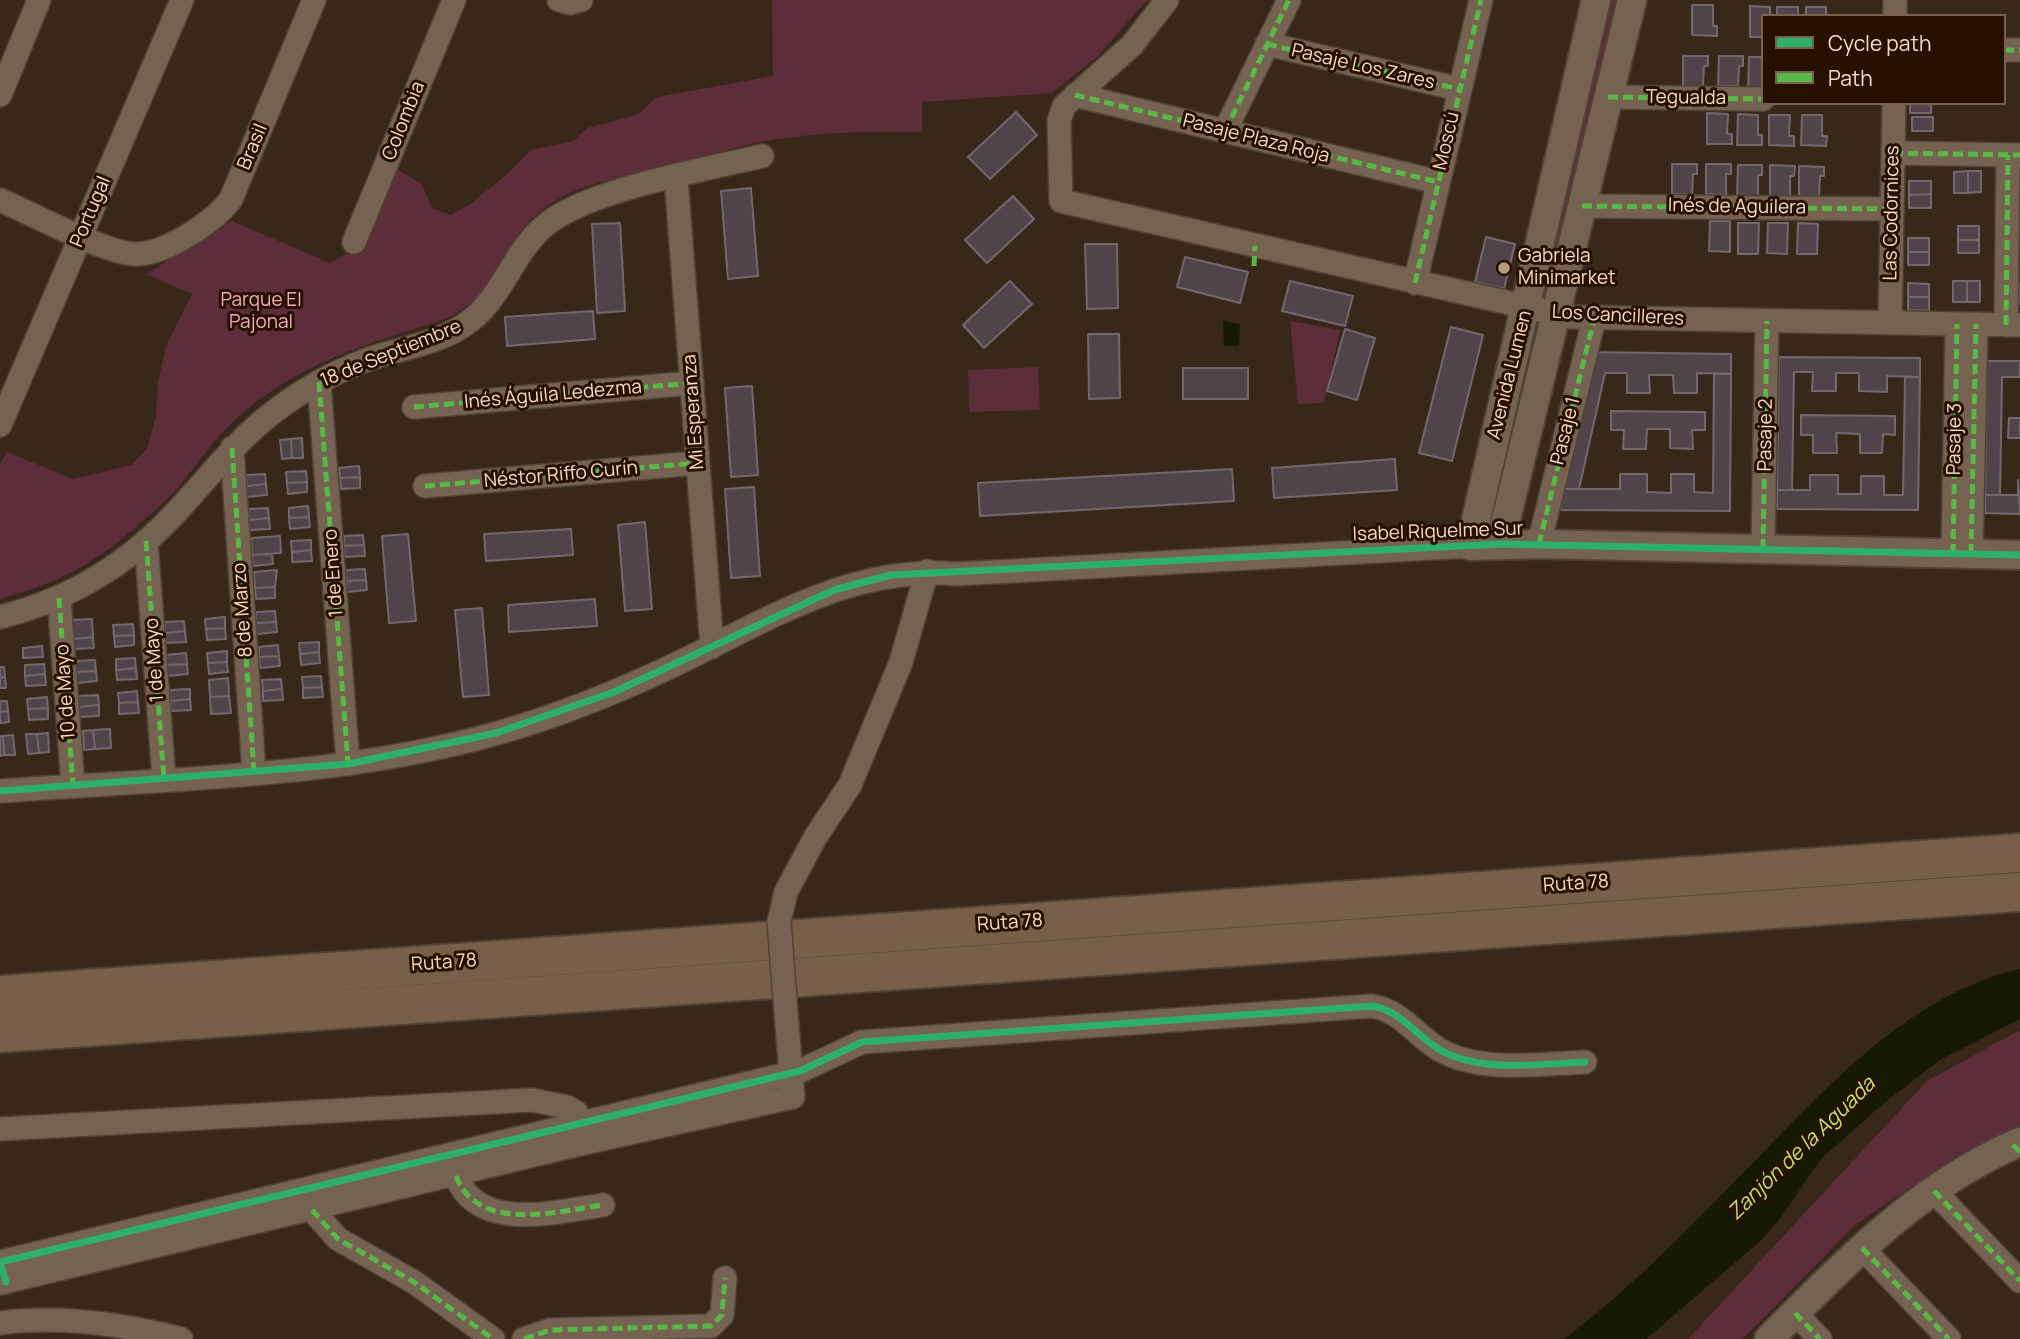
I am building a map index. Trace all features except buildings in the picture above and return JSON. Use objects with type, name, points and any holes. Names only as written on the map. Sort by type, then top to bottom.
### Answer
[{"type":"highway","name":"Ruta 78","points":[[0,995],[2020,853]]},
{"type":"highway","name":"Ruta 78","points":[[0,1033],[2020,892]]},
{"type":"street","points":[[0,95],[39,0]]},
{"type":"street","name":"Portugal","points":[[0,425],[182,0]]},
{"type":"street","name":"Brasil","points":[[81,237],[131,254],[146,253],[185,238],[227,205],[314,0]]},
{"type":"street","name":"Colombia","points":[[354,242],[454,0]]},
{"type":"street","points":[[1075,95],[1132,45],[1167,0]]},
{"type":"street","points":[[1225,131],[1289,0]]},
{"type":"street","name":"Moscú","points":[[1415,283],[1480,0]]},
{"type":"street","name":"Avenida Lumen","points":[[1470,546],[1527,309],[1596,0]]},
{"type":"street","name":"Avenida Lumen","points":[[1500,544],[1632,0]]},
{"type":"street","name":"Pasaje Los Zares","points":[[1267,44],[1459,89]]},
{"type":"street","name":"Pasaje Plaza Roja","points":[[1075,95],[1438,182]]},
{"type":"street","name":"Los Cancilleres","points":[[1075,95],[1065,106],[1059,121],[1061,201],[1254,256],[1415,283],[1556,315],[1594,319],[2013,325]]},
{"type":"street","name":"Tegualda","points":[[1608,97],[1761,99]]},
{"type":"street","name":"Las Codornices","points":[[1891,323],[1894,105]]},
{"type":"street","points":[[1893,153],[2014,155],[2013,325]]},
{"type":"street","name":"18 de Septiembre","points":[[0,617],[59,598],[102,574],[146,541],[181,508],[232,448],[274,412],[319,382],[375,357],[446,335],[470,321],[498,294],[533,237],[562,213],[590,200],[762,156]]},
{"type":"street","name":"Mi Esperanza","points":[[676,178],[712,647]]},
{"type":"street","points":[[0,200],[81,237]]},
{"type":"street","name":"Inés de Aguilera","points":[[1582,206],[1892,209]]},
{"type":"street","name":"Pasaje 1","points":[[1539,544],[1594,319]]},
{"type":"street","name":"Pasaje 2","points":[[1763,548],[1768,321]]},
{"type":"street","points":[[1962,554],[1966,324]]},
{"type":"street","name":"1 de Enero","points":[[319,382],[348,764]]},
{"type":"street","name":"Inés Águila Ledezma","points":[[414,407],[692,383]]},
{"type":"street","name":"8 de Marzo","points":[[232,448],[254,772]]},
{"type":"street","name":"Néstor Riffo Curín","points":[[425,486],[698,463]]},
{"type":"street","name":"1 de Mayo","points":[[146,541],[164,779]]},
{"type":"street","name":"Isabel Riquelme Sur","points":[[0,790],[348,764],[483,736],[543,719],[614,692],[798,605],[858,581],[927,571],[957,574],[1500,544],[2020,555]]},
{"type":"street","points":[[286,1205],[312,1210],[380,1183],[456,1175],[582,1133],[793,1097],[779,922],[786,892],[816,836],[850,785],[901,662],[927,571]]},
{"type":"street","name":"10 de Mayo","points":[[59,598],[73,786]]},
{"type":"street","points":[[2,1276],[582,1133],[810,1068],[849,1046],[875,1040],[1363,1006],[1391,1011],[1439,1049],[1466,1060],[1494,1063],[1585,1062]]},
{"type":"street","points":[[0,1129],[532,1100],[567,1107],[576,1112],[582,1133]]},
{"type":"street","points":[[1769,1339],[1862,1248],[1934,1191],[1977,1163],[2018,1146]]},
{"type":"street","points":[[456,1175],[471,1202],[497,1212],[541,1212],[603,1205]]},
{"type":"street","points":[[1934,1191],[2020,1281]]},
{"type":"street","points":[[312,1210],[338,1239],[423,1288],[492,1339]]},
{"type":"street","points":[[1862,1248],[1949,1339]]},
{"type":"street","points":[[523,1339],[550,1330],[711,1326],[722,1315],[725,1278]]},
{"type":"street","points":[[1795,1313],[1820,1339]]},
{"type":"street","points":[[0,1323],[38,1319],[77,1321],[181,1339]]},
{"type":"green space","name":"Parque El Pajonal","points":[[772,0],[1147,0],[1098,56],[1052,93],[922,102],[922,132],[838,133],[776,139],[616,178],[568,194],[539,212],[526,225],[480,294],[466,306],[442,320],[371,343],[290,379],[253,404],[228,427],[168,499],[111,548],[61,577],[0,599],[0,464],[7,452],[73,479],[131,465],[147,449],[156,416],[158,382],[166,346],[192,294],[146,274],[232,221],[330,263],[361,246],[395,168],[422,184],[432,208],[451,215],[470,204],[505,176],[531,150],[573,141],[587,128],[637,115],[657,97],[773,76]]},
{"type":"green space","points":[[1608,0],[1626,0],[1553,305],[1536,301]]},
{"type":"green space","points":[[1290,321],[1340,330],[1324,403],[1298,404]]},
{"type":"green space","points":[[1038,367],[1040,410],[969,412],[968,370]]},
{"type":"green space","points":[[2020,1030],[2020,1130],[1961,1153],[1855,1225],[1743,1339],[1688,1339],[1927,1081]]},
{"type":"water","points":[[1223,321],[1240,324],[1239,346],[1224,346]]},
{"type":"water","name":"Zanjón de la Aguada","points":[[2020,969],[2020,1019],[1940,1060],[1884,1103],[1821,1159],[1779,1220],[1759,1242],[1646,1339],[1564,1339],[1661,1255],[1810,1105],[1873,1047],[1942,999],[1980,981]]},
{"type":"marked path","points":[[1225,131],[1289,0]]},
{"type":"marked path","points":[[1415,283],[1481,0]]},
{"type":"marked path","points":[[1267,44],[1459,89]]},
{"type":"marked path","points":[[2006,50],[2020,50]]},
{"type":"marked path","points":[[1075,95],[1438,182]]},
{"type":"marked path","points":[[1608,97],[1761,99]]},
{"type":"marked path","points":[[1893,153],[2020,155]]},
{"type":"marked path","points":[[2006,325],[2008,155]]},
{"type":"marked path","points":[[1582,206],[1892,209]]},
{"type":"marked path","points":[[1254,266],[1255,246]]},
{"type":"marked path","points":[[1539,544],[1594,319]]},
{"type":"marked path","points":[[1763,549],[1767,321]]},
{"type":"marked path","points":[[1953,554],[1957,324]]},
{"type":"marked path","points":[[1971,554],[1976,324]]},
{"type":"marked path","points":[[319,382],[348,764]]},
{"type":"marked path","points":[[414,407],[692,383]]},
{"type":"marked path","points":[[232,448],[254,772]]},
{"type":"marked path","points":[[425,486],[698,463]]},
{"type":"marked path","points":[[146,541],[164,779]]},
{"type":"marked path","points":[[59,598],[73,786]]},
{"type":"marked path","points":[[2013,1145],[2020,1152]]},
{"type":"marked path","points":[[456,1176],[467,1194],[481,1206],[500,1212],[541,1214],[603,1205]]},
{"type":"marked path","points":[[1934,1191],[2020,1281]]},
{"type":"marked path","points":[[312,1210],[338,1239],[414,1282],[493,1339]]},
{"type":"marked path","points":[[1862,1248],[1949,1339]]},
{"type":"marked path","points":[[524,1339],[550,1330],[711,1326],[722,1315],[725,1278]]},
{"type":"marked path","points":[[1795,1313],[1820,1339]]},
{"type":"cycle path","points":[[0,791],[348,764],[496,733],[614,692],[834,590],[891,575],[1500,544],[2020,555]]},
{"type":"cycle path","points":[[6,1282],[0,1262],[800,1071],[862,1042],[1372,1006],[1400,1018],[1440,1050],[1474,1062],[1511,1065],[1585,1062]]},
{"type":"place","name":"Gabriela Minimarket","points":[[1504,268]]}]
